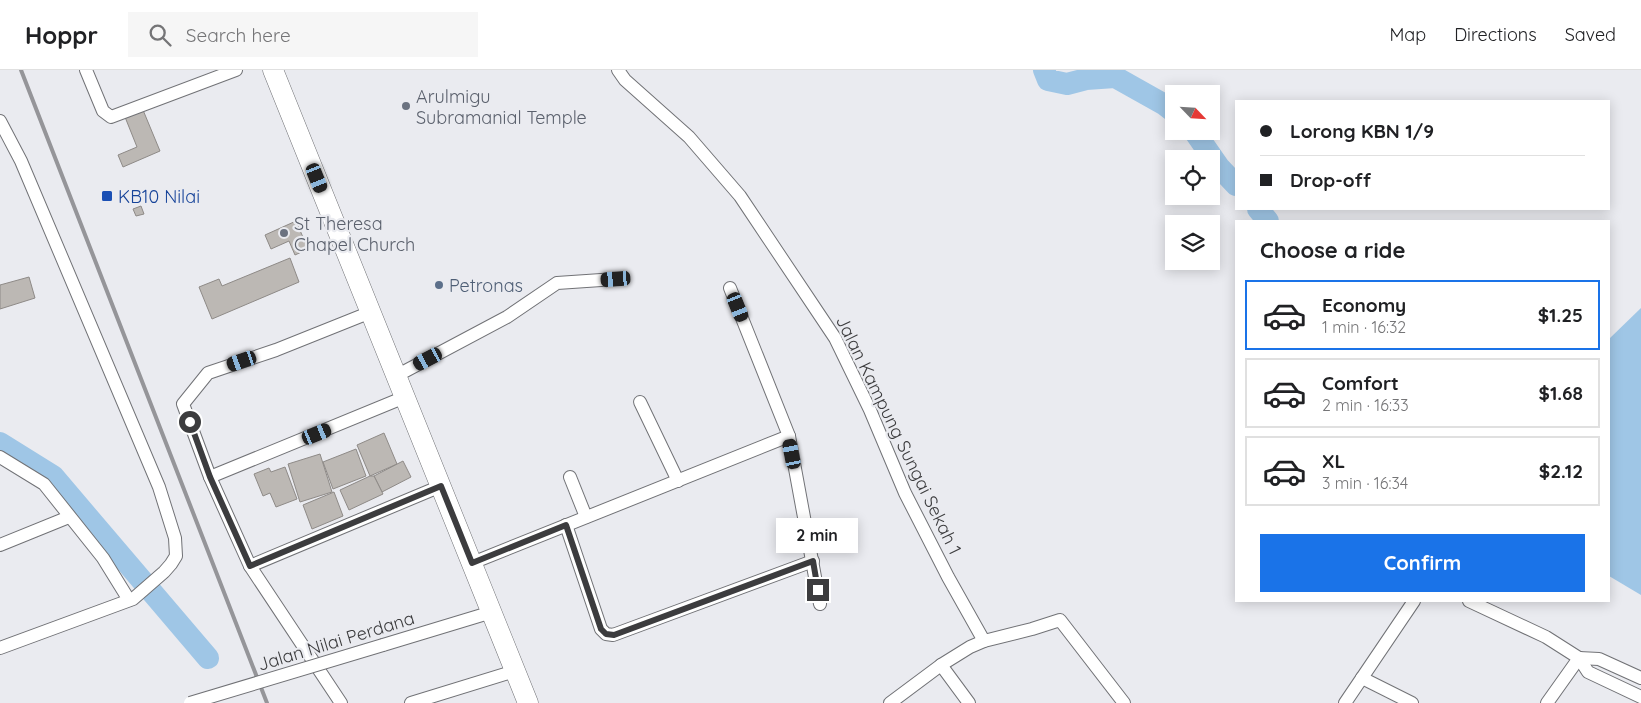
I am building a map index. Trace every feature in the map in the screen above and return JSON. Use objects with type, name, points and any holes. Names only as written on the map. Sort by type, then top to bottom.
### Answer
[{"type":"main road","points":[[273,70],[528,703]]},
{"type":"street","points":[[86,70],[103,111],[111,117],[236,70]]},
{"type":"street","name":"Jalan Kampung Sungai Sekah 1","points":[[618,70],[625,80],[688,137],[740,196],[835,338],[870,410],[905,494],[984,641]]},
{"type":"street","points":[[0,121],[21,161],[159,487],[175,538],[176,556],[172,564],[164,572],[131,600],[0,648]]},
{"type":"street","points":[[396,376],[507,317],[557,283],[616,279]]},
{"type":"street","points":[[730,288],[789,436],[820,604]]},
{"type":"street","points":[[341,703],[250,566],[210,477],[183,404],[208,373],[276,350],[371,312]]},
{"type":"street","points":[[210,477],[405,398]]},
{"type":"street","points":[[640,402],[678,480]]},
{"type":"street","points":[[472,563],[789,436]]},
{"type":"street","points":[[0,457],[44,484],[103,558],[131,600]]},
{"type":"street","points":[[570,477],[586,517]]},
{"type":"street","points":[[250,566],[441,486]]},
{"type":"street","points":[[0,545],[69,517]]},
{"type":"street","points":[[566,525],[601,629],[606,634],[614,635],[813,561]]},
{"type":"street","points":[[1345,703],[1413,602]]},
{"type":"street","points":[[1472,602],[1546,637],[1579,658],[1588,672],[1641,697]]},
{"type":"street","name":"Jalan Nilai Perdana","points":[[190,703],[492,612]]},
{"type":"street","points":[[890,703],[941,665],[970,647],[984,641],[1060,620],[1124,703]]},
{"type":"street","points":[[1579,658],[1600,659],[1641,678]]},
{"type":"street","points":[[1547,703],[1579,658]]},
{"type":"street","points":[[941,665],[969,703]]},
{"type":"street","points":[[411,703],[516,671]]},
{"type":"street","points":[[1362,678],[1412,703]]},
{"type":"water","points":[[1641,308],[1641,595],[1610,577],[1610,338]]},
{"type":"building","points":[[143,110],[160,151],[123,167],[118,155],[137,147],[125,117]]},
{"type":"building","points":[[141,206],[144,214],[136,216],[133,209]]},
{"type":"building","points":[[296,221],[308,249],[295,255],[289,241],[271,249],[265,235]]},
{"type":"building","points":[[290,258],[299,282],[212,319],[199,287],[219,279],[222,286]]},
{"type":"building","points":[[29,277],[35,298],[0,309],[0,285]]},
{"type":"building","points":[[384,433],[397,464],[370,476],[357,445]]},
{"type":"building","points":[[356,449],[366,476],[333,489],[323,462]]},
{"type":"building","points":[[320,454],[332,492],[300,502],[288,464]]},
{"type":"building","points":[[403,461],[411,477],[382,492],[374,476]]},
{"type":"building","points":[[285,467],[297,499],[276,507],[270,493],[263,496],[254,474],[269,468],[271,472]]},
{"type":"building","points":[[370,476],[374,476],[383,494],[349,510],[340,490]]},
{"type":"building","points":[[334,492],[343,516],[312,529],[303,505]]},
{"type":"waterway","points":[[1044,70],[1048,80],[1067,84],[1086,79],[1115,77],[1165,105]]},
{"type":"waterway","points":[[1200,140],[1219,167],[1235,184]]},
{"type":"waterway","points":[[1259,210],[1267,220]]},
{"type":"waterway","points":[[0,443],[53,476],[208,658]]},
{"type":"railway","points":[[21,70],[267,703]]},
{"type":"place","name":"Arulmigu Subramanial Temple","points":[[406,106]]},
{"type":"place","name":"KB10 Nilai","points":[[107,196]]},
{"type":"place","name":"St Theresa Chapel Church","points":[[284,233]]},
{"type":"place","name":"Petronas","points":[[439,285]]},
{"type":"route","points":[[190,422],[210,477],[250,566],[441,486],[472,563],[566,525],[601,629],[606,634],[614,635],[813,561],[818,590]]}]
